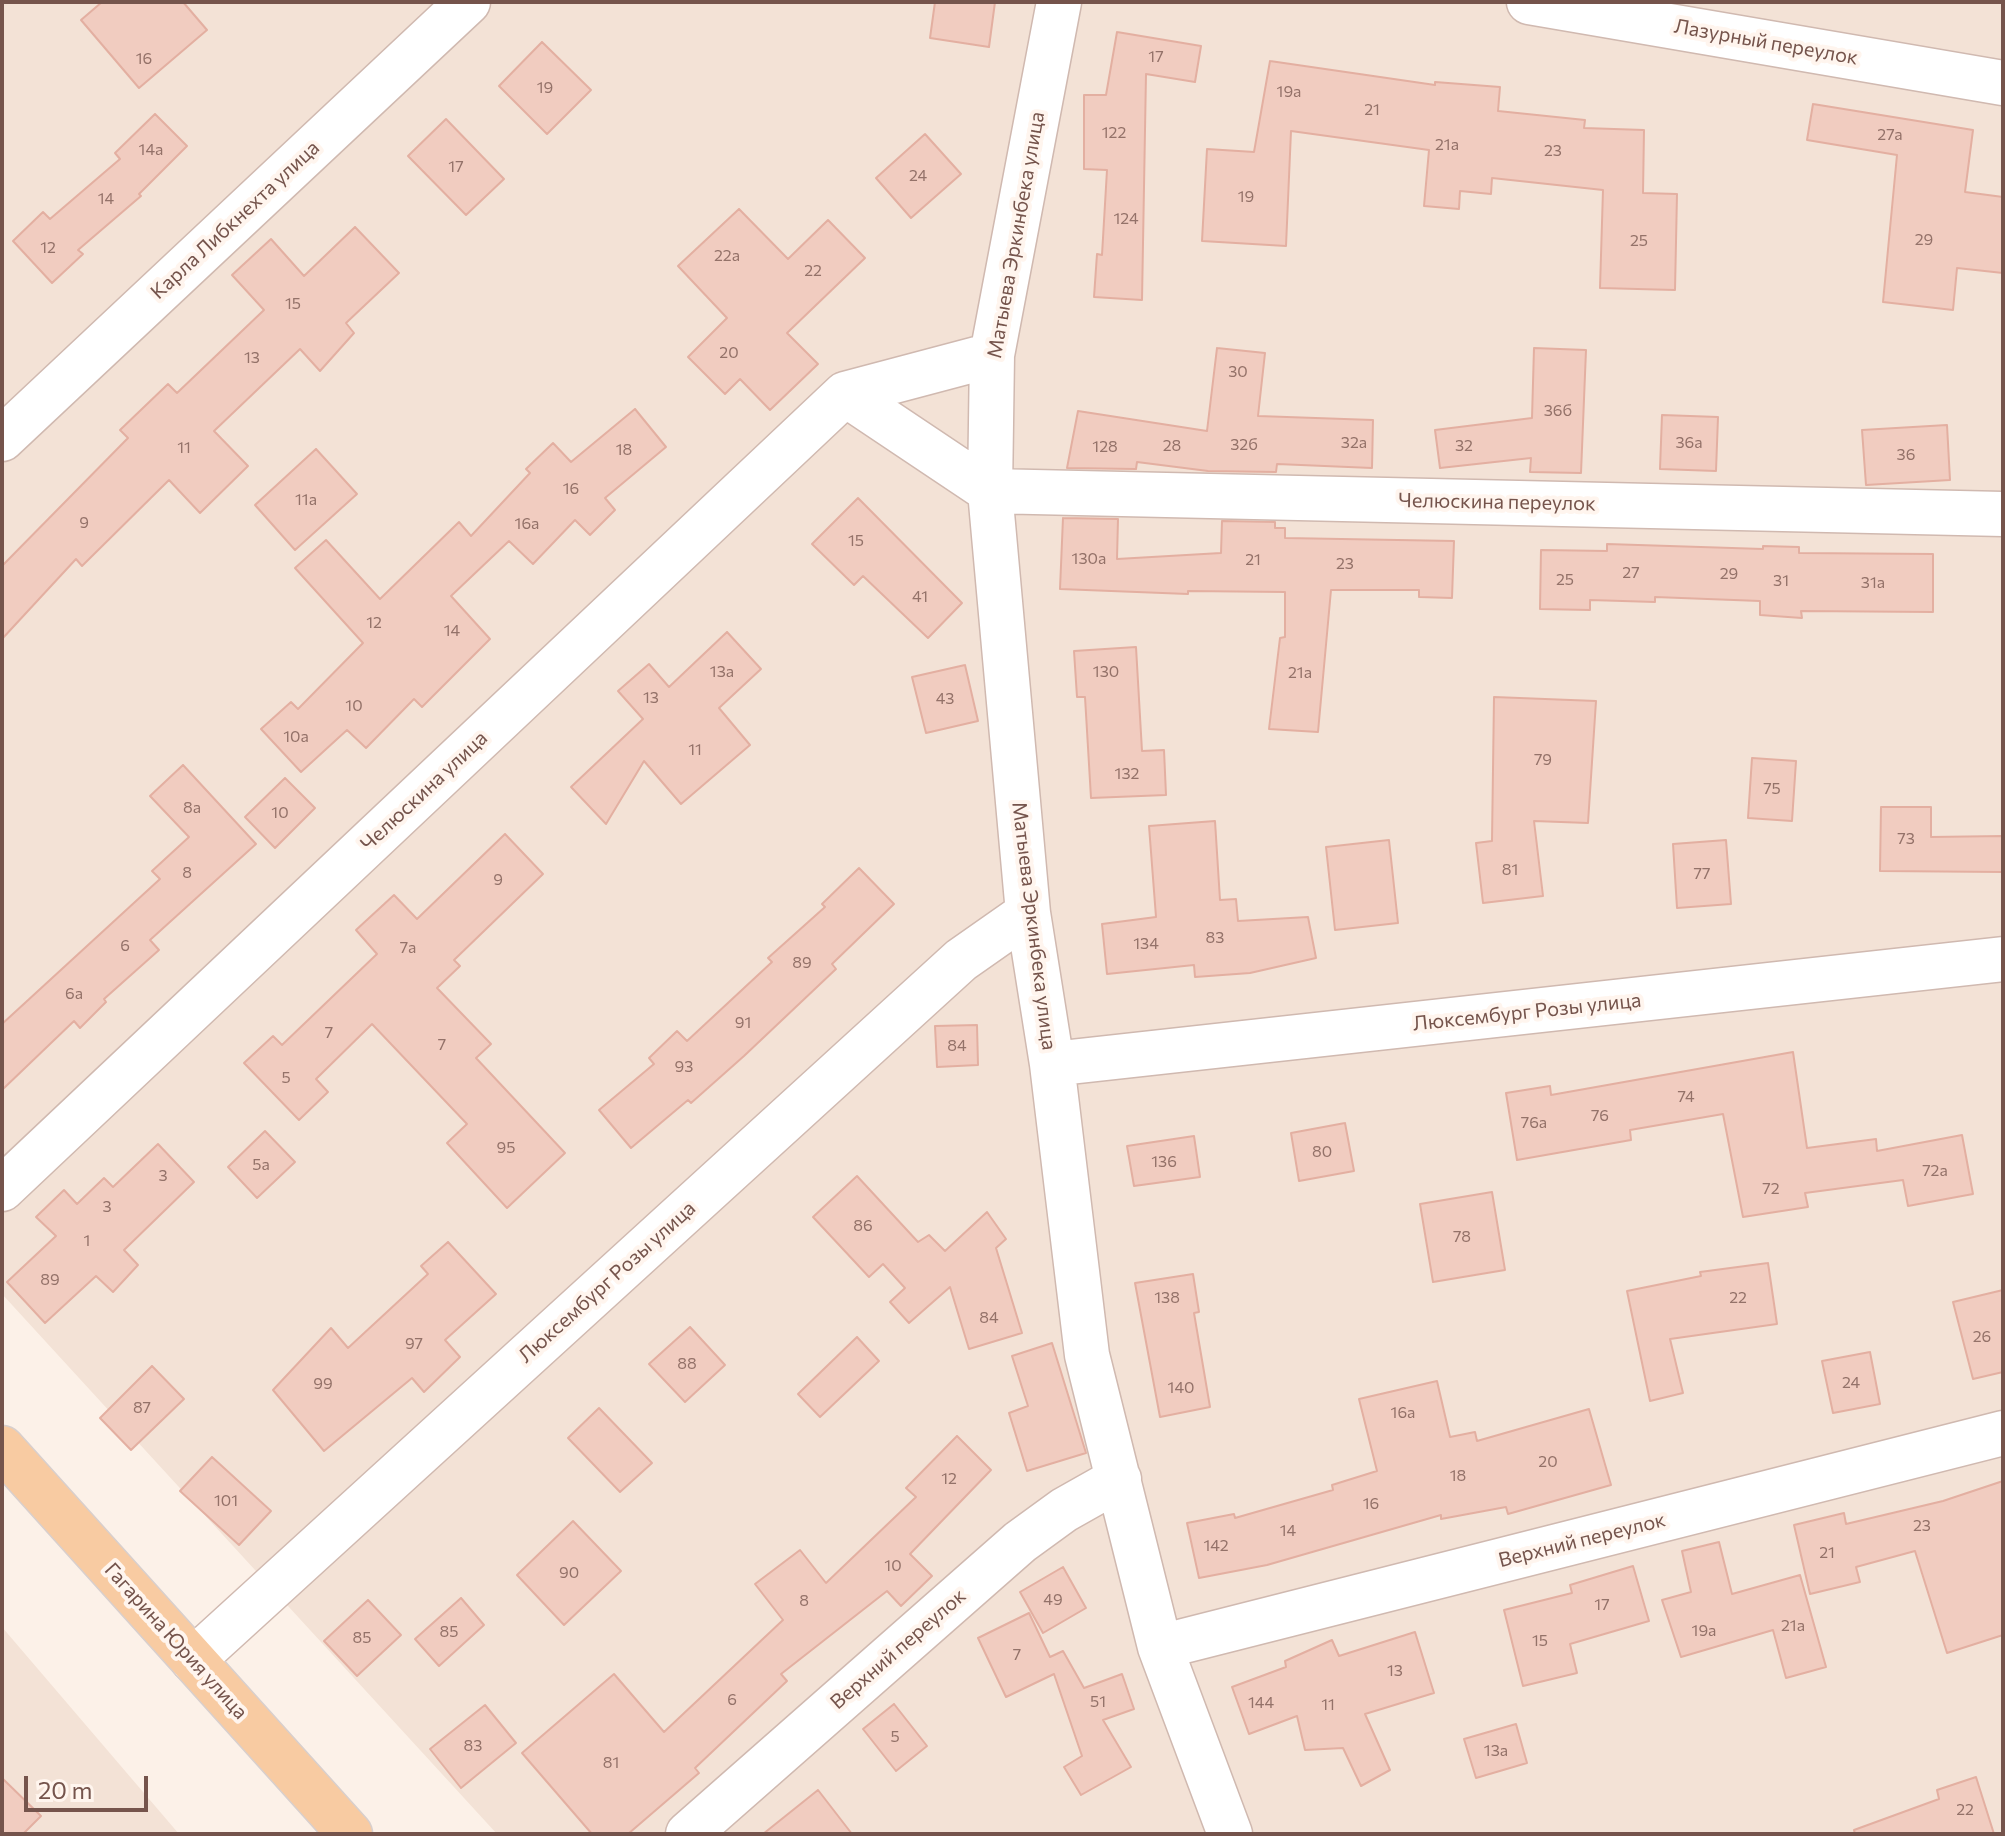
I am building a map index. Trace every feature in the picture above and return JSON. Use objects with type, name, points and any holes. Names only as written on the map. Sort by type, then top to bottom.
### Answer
[{"type":"main road","name":"Гагарина Юрия улица","points":[[2,1448],[350,1834]]},
{"type":"street","name":"Карла Либкнехта улица","points":[[2,439],[468,2]]},
{"type":"street","name":"Матыева Эркинбека улица","points":[[1059,2],[992,355],[990,491],[1028,913],[1052,1064],[1087,1355],[1160,1647],[1230,1834]]},
{"type":"street","name":"Лазурный переулок","points":[[1529,2],[2003,83]]},
{"type":"street","name":"Челюскина улица","points":[[2,1189],[845,394],[992,355]]},
{"type":"street","points":[[845,394],[990,491]]},
{"type":"street","name":"Челюскина переулок","points":[[990,491],[2003,514]]},
{"type":"street","name":"Люксембург Розы улица","points":[[193,1660],[961,960],[1028,913]]},
{"type":"street","name":"Люксембург Розы улица","points":[[1052,1064],[2003,959]]},
{"type":"street","name":"Верхний переулок","points":[[1160,1647],[2003,1433]]},
{"type":"street","name":"Верхний переулок","points":[[688,1834],[1020,1542],[1064,1510],[1119,1479]]},
{"type":"shaded area","points":[[2,2],[2003,2],[2003,1834],[497,1834],[2,1294]]},
{"type":"shaded area","points":[[2,1627],[179,1834],[2,1834]]},
{"type":"building","points":[[102,2],[183,2],[207,30],[139,88],[81,20]]},
{"type":"building","points":[[935,2],[995,2],[989,47],[930,38]]},
{"type":"building","points":[[1117,32],[1201,46],[1195,82],[1146,74],[1142,300],[1094,297],[1097,254],[1102,255],[1107,170],[1084,169],[1084,95],[1106,95]]},
{"type":"building","points":[[542,42],[591,90],[547,134],[499,86]]},
{"type":"building","points":[[1270,61],[1435,85],[1435,82],[1500,87],[1498,111],[1585,120],[1584,128],[1644,130],[1643,193],[1677,194],[1675,290],[1600,288],[1603,190],[1492,178],[1491,194],[1460,191],[1459,209],[1424,206],[1429,150],[1291,131],[1286,246],[1202,241],[1207,149],[1254,152]]},
{"type":"building","points":[[1813,104],[1973,130],[1965,192],[2003,197],[2003,273],[1957,268],[1953,310],[1883,302],[1897,155],[1807,140]]},
{"type":"building","points":[[155,114],[187,146],[139,194],[141,196],[78,250],[83,254],[52,283],[13,241],[43,212],[50,219],[120,159],[115,153]]},
{"type":"building","points":[[446,119],[504,179],[466,215],[408,156]]},
{"type":"building","points":[[925,134],[961,174],[911,218],[876,178]]},
{"type":"building","points":[[739,209],[788,259],[828,220],[865,258],[787,333],[818,364],[770,410],[740,379],[725,394],[688,357],[727,318],[678,266]]},
{"type":"building","points":[[355,227],[399,273],[346,323],[354,333],[320,371],[300,349],[214,431],[248,466],[200,513],[169,480],[82,566],[76,559],[2,639],[2,566],[128,438],[120,430],[168,384],[177,393],[264,310],[232,275],[271,239],[304,276]]},
{"type":"building","points":[[1217,348],[1265,353],[1258,416],[1373,420],[1372,468],[1277,464],[1276,472],[1208,471],[1137,462],[1136,469],[1067,468],[1078,411],[1207,431]]},
{"type":"building","points":[[1534,348],[1586,350],[1581,473],[1530,472],[1531,458],[1440,468],[1435,430],[1532,418]]},
{"type":"building","points":[[635,409],[666,447],[605,498],[615,510],[590,535],[575,520],[533,564],[509,541],[451,596],[490,639],[422,707],[414,699],[366,748],[347,730],[301,772],[261,729],[291,702],[298,709],[363,643],[295,568],[326,540],[380,599],[459,522],[471,536],[530,473],[526,469],[553,443],[571,462]]},
{"type":"building","points":[[1662,415],[1718,417],[1716,471],[1660,469]]},
{"type":"building","points":[[1947,425],[1950,480],[1866,485],[1862,430]]},
{"type":"building","points":[[316,449],[357,494],[295,550],[255,505]]},
{"type":"building","points":[[858,498],[962,603],[928,638],[863,576],[854,585],[812,544]]},
{"type":"building","points":[[1063,518],[1118,519],[1117,559],[1221,553],[1222,521],[1275,522],[1275,528],[1285,528],[1285,538],[1454,541],[1452,598],[1419,597],[1419,590],[1331,590],[1318,732],[1269,729],[1280,638],[1285,637],[1285,592],[1188,591],[1188,594],[1060,589]]},
{"type":"building","points":[[1607,544],[1763,549],[1763,546],[1799,547],[1799,553],[1933,554],[1933,612],[1801,611],[1802,618],[1760,615],[1760,601],[1655,597],[1655,602],[1590,600],[1590,610],[1540,609],[1541,550],[1607,551]]},
{"type":"building","points":[[727,632],[761,669],[719,708],[750,745],[681,804],[644,761],[606,824],[571,787],[643,719],[618,691],[649,664],[669,687]]},
{"type":"building","points":[[1136,647],[1142,751],[1164,750],[1166,795],[1091,798],[1085,697],[1077,697],[1074,651]]},
{"type":"building","points":[[965,665],[978,721],[926,733],[912,677]]},
{"type":"building","points":[[1494,697],[1596,701],[1588,823],[1534,821],[1543,896],[1483,903],[1476,843],[1492,841]]},
{"type":"building","points":[[1752,758],[1796,761],[1792,821],[1748,818]]},
{"type":"building","points":[[183,765],[256,844],[150,940],[159,950],[104,999],[106,1002],[80,1028],[74,1021],[2,1090],[2,1024],[160,879],[152,871],[189,837],[150,796]]},
{"type":"building","points":[[285,778],[315,808],[275,848],[245,817]]},
{"type":"building","points":[[1881,807],[1931,807],[1931,837],[2003,836],[2003,872],[1880,871]]},
{"type":"building","points":[[1215,821],[1220,900],[1236,899],[1238,921],[1308,917],[1316,958],[1250,973],[1195,977],[1194,965],[1107,974],[1102,924],[1156,917],[1149,826]]},
{"type":"building","points":[[505,834],[543,874],[454,960],[460,966],[437,988],[491,1044],[476,1058],[565,1153],[507,1208],[447,1143],[467,1124],[372,1024],[316,1079],[328,1092],[299,1120],[244,1063],[273,1036],[282,1045],[377,954],[356,930],[394,895],[417,919]]},
{"type":"building","points":[[1389,840],[1398,923],[1335,930],[1326,847]]},
{"type":"building","points":[[1726,840],[1731,904],[1677,908],[1673,844]]},
{"type":"building","points":[[859,868],[894,904],[832,964],[836,969],[744,1056],[691,1103],[688,1100],[631,1148],[599,1110],[654,1064],[649,1058],[677,1031],[687,1041],[772,962],[768,958],[825,907],[822,904]]},
{"type":"building","points":[[977,1025],[978,1065],[937,1067],[935,1026]]},
{"type":"building","points":[[1793,1052],[1807,1148],[1876,1139],[1877,1151],[1962,1135],[1973,1194],[1908,1206],[1903,1180],[1805,1193],[1808,1207],[1743,1217],[1723,1114],[1630,1130],[1631,1140],[1517,1160],[1506,1093],[1550,1086],[1551,1095]]},
{"type":"building","points":[[1345,1123],[1354,1171],[1299,1181],[1291,1133]]},
{"type":"building","points":[[265,1131],[295,1162],[257,1198],[228,1167]]},
{"type":"building","points":[[1194,1136],[1200,1177],[1134,1186],[1127,1146]]},
{"type":"building","points":[[158,1144],[194,1182],[124,1250],[138,1265],[113,1292],[96,1276],[45,1323],[7,1282],[56,1236],[36,1217],[64,1190],[77,1204],[104,1178],[113,1187]]},
{"type":"building","points":[[857,1176],[918,1242],[929,1235],[945,1251],[987,1212],[1006,1239],[996,1248],[1022,1333],[969,1349],[950,1287],[909,1323],[890,1302],[905,1288],[883,1264],[869,1277],[813,1217]]},
{"type":"building","points":[[1492,1192],[1505,1270],[1433,1282],[1420,1204]]},
{"type":"building","points":[[448,1242],[496,1294],[445,1340],[460,1357],[424,1392],[412,1378],[324,1451],[273,1390],[331,1328],[348,1348],[428,1274],[421,1266]]},
{"type":"building","points":[[1768,1263],[1777,1324],[1670,1339],[1683,1393],[1650,1401],[1627,1291],[1701,1276],[1700,1272]]},
{"type":"building","points":[[1193,1274],[1199,1312],[1194,1313],[1210,1407],[1160,1417],[1135,1283]]},
{"type":"building","points":[[2003,1290],[2003,1372],[1973,1379],[1953,1302]]},
{"type":"building","points":[[690,1327],[725,1365],[685,1402],[649,1364]]},
{"type":"building","points":[[857,1337],[879,1361],[820,1417],[798,1394]]},
{"type":"building","points":[[1052,1343],[1086,1453],[1027,1471],[1009,1413],[1028,1406],[1012,1356]]},
{"type":"building","points":[[1870,1352],[1880,1404],[1833,1413],[1822,1361]]},
{"type":"building","points":[[152,1366],[184,1399],[131,1450],[100,1418]]},
{"type":"building","points":[[1437,1381],[1450,1437],[1475,1432],[1477,1441],[1589,1409],[1611,1485],[1508,1514],[1506,1507],[1441,1519],[1441,1515],[1267,1565],[1199,1578],[1187,1523],[1234,1514],[1235,1518],[1333,1490],[1332,1485],[1377,1471],[1359,1399]]},
{"type":"building","points":[[599,1408],[652,1463],[620,1492],[568,1438]]},
{"type":"building","points":[[957,1436],[991,1470],[910,1554],[932,1576],[901,1606],[887,1591],[781,1674],[787,1681],[695,1768],[699,1773],[628,1834],[592,1834],[522,1753],[614,1674],[664,1732],[783,1620],[755,1584],[800,1550],[826,1583],[916,1497],[906,1488]]},
{"type":"building","points":[[212,1457],[271,1511],[239,1545],[180,1491]]},
{"type":"building","points":[[2003,1481],[2003,1635],[1947,1653],[1915,1551],[1856,1567],[1860,1582],[1810,1594],[1794,1525],[1844,1513],[1846,1524],[1943,1501]]},
{"type":"building","points":[[573,1521],[621,1571],[564,1625],[517,1575]]},
{"type":"building","points":[[1719,1542],[1732,1594],[1800,1575],[1826,1667],[1786,1678],[1773,1630],[1681,1657],[1662,1600],[1691,1592],[1682,1551]]},
{"type":"building","points":[[1633,1566],[1649,1621],[1570,1644],[1577,1673],[1523,1686],[1504,1610],[1572,1593],[1570,1585]]},
{"type":"building","points":[[1063,1567],[1086,1608],[1043,1633],[1020,1592]]},
{"type":"building","points":[[461,1598],[484,1625],[439,1666],[415,1639]]},
{"type":"building","points":[[368,1600],[401,1635],[357,1676],[324,1641]]},
{"type":"building","points":[[1029,1613],[1050,1657],[1063,1651],[1084,1688],[1122,1674],[1134,1709],[1103,1720],[1131,1767],[1081,1795],[1064,1767],[1082,1756],[1054,1674],[1006,1697],[978,1638]]},
{"type":"building","points":[[1415,1632],[1434,1693],[1365,1714],[1390,1770],[1361,1786],[1343,1748],[1305,1750],[1297,1716],[1249,1734],[1232,1687],[1286,1667],[1285,1661],[1332,1640],[1339,1656]]},
{"type":"building","points":[[894,1704],[927,1746],[896,1771],[863,1729]]},
{"type":"building","points":[[485,1705],[516,1743],[461,1788],[430,1749]]},
{"type":"building","points":[[1516,1724],[1527,1763],[1476,1778],[1464,1739]]},
{"type":"building","points":[[1976,1777],[1994,1834],[1855,1834],[1854,1830],[1939,1799],[1937,1790]]},
{"type":"building","points":[[2,1778],[41,1816],[23,1834],[2,1834]]},
{"type":"building","points":[[818,1790],[852,1834],[763,1834]]}]
